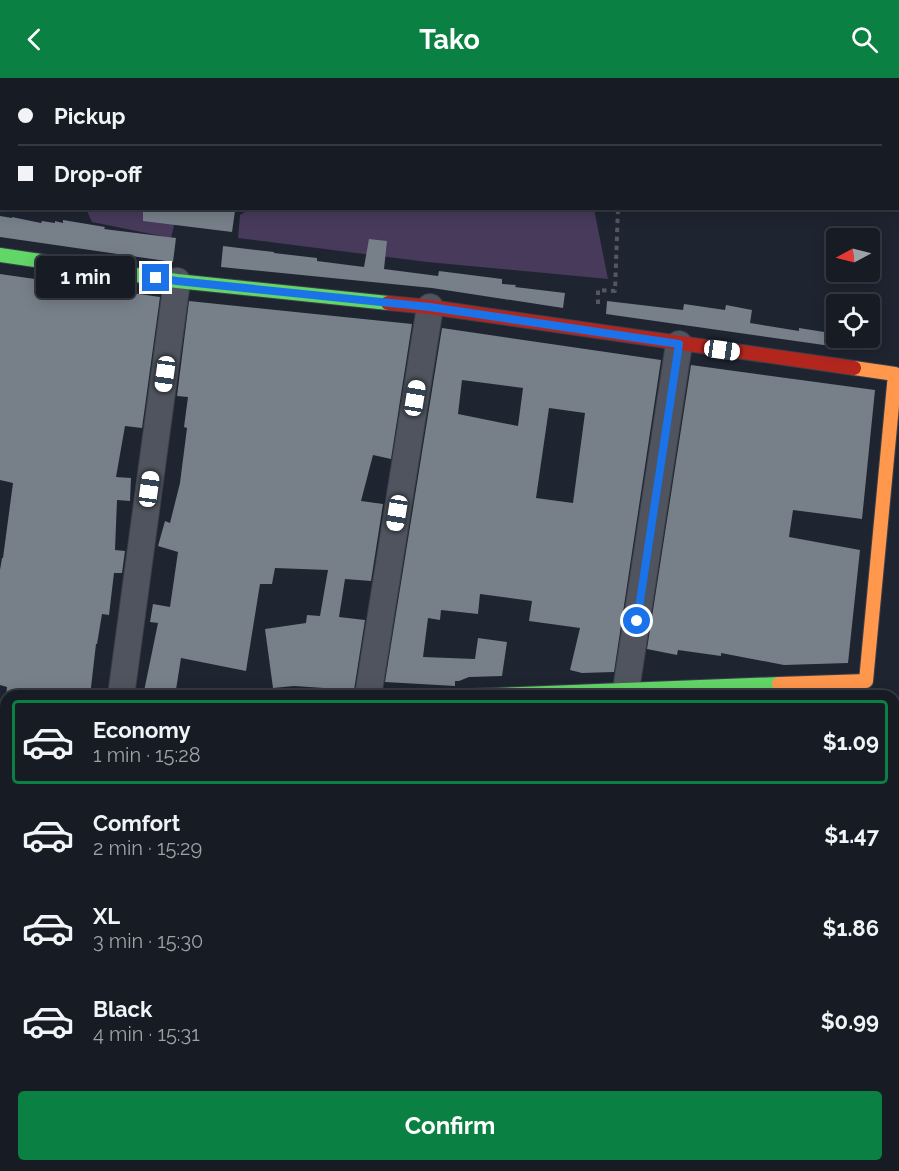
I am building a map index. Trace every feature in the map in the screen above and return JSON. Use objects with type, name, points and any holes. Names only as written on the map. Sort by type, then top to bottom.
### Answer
[{"type":"street","points":[[0,255],[177,281],[430,307],[895,374],[866,681],[626,690],[679,344]]},
{"type":"street","points":[[122,690],[177,281]]},
{"type":"street","points":[[369,690],[430,307]]},
{"type":"path","points":[[597,332],[598,290],[615,291],[618,210]]},
{"type":"shaded area","points":[[86,210],[178,210],[171,238],[92,222]]},
{"type":"shaded area","points":[[248,210],[594,210],[608,279],[427,262],[238,238],[240,215]]},
{"type":"building","points":[[143,210],[235,211],[232,232],[143,221]]},
{"type":"building","points":[[0,216],[41,223],[42,221],[55,223],[55,221],[63,223],[63,220],[105,227],[104,229],[176,238],[173,262],[0,237]]},
{"type":"building","points":[[369,239],[387,241],[384,269],[438,276],[439,271],[502,279],[502,284],[516,285],[515,287],[565,293],[563,308],[432,288],[221,267],[223,246],[317,258],[317,261],[364,267]]},
{"type":"building","points":[[0,274],[160,297],[142,428],[125,426],[116,477],[131,478],[130,501],[117,500],[115,550],[125,551],[122,573],[114,573],[109,615],[102,614],[91,690],[7,690],[7,687],[0,685],[0,570],[13,483],[0,480]]},
{"type":"building","points":[[189,301],[412,324],[391,459],[373,455],[361,501],[383,504],[371,581],[345,579],[339,617],[365,620],[354,690],[294,686],[273,688],[265,629],[306,623],[307,615],[320,616],[328,570],[275,568],[272,584],[260,584],[246,671],[181,658],[176,690],[144,690],[158,623],[150,622],[153,604],[170,607],[178,552],[158,546],[165,521],[170,523],[180,483],[187,428],[184,427],[188,397],[177,396]]},
{"type":"building","points":[[607,301],[683,310],[684,304],[725,310],[726,305],[752,310],[750,323],[799,331],[799,328],[826,332],[826,345],[606,314]]},
{"type":"building","points":[[442,328],[661,360],[614,672],[582,673],[570,670],[580,628],[529,621],[532,601],[480,594],[478,614],[441,610],[440,620],[428,618],[423,657],[475,659],[478,638],[507,642],[502,676],[469,677],[455,681],[455,686],[385,682]],"holes":[[[462,380],[523,388],[518,426],[458,414]],[[549,408],[585,413],[573,503],[536,498]]]},
{"type":"building","points":[[691,365],[875,390],[862,519],[793,510],[789,537],[860,550],[848,663],[784,665],[721,653],[721,656],[678,650],[677,655],[647,649]]},
{"type":"traffic: fast","points":[[0,255],[177,281],[388,303]]},
{"type":"traffic: fast","points":[[624,690],[779,684]]},
{"type":"traffic: slow","points":[[779,684],[866,681],[895,374],[854,368]]},
{"type":"traffic: jam","points":[[388,303],[430,307],[854,368]]},
{"type":"route","points":[[156,278],[430,307],[679,344],[637,621]]}]
